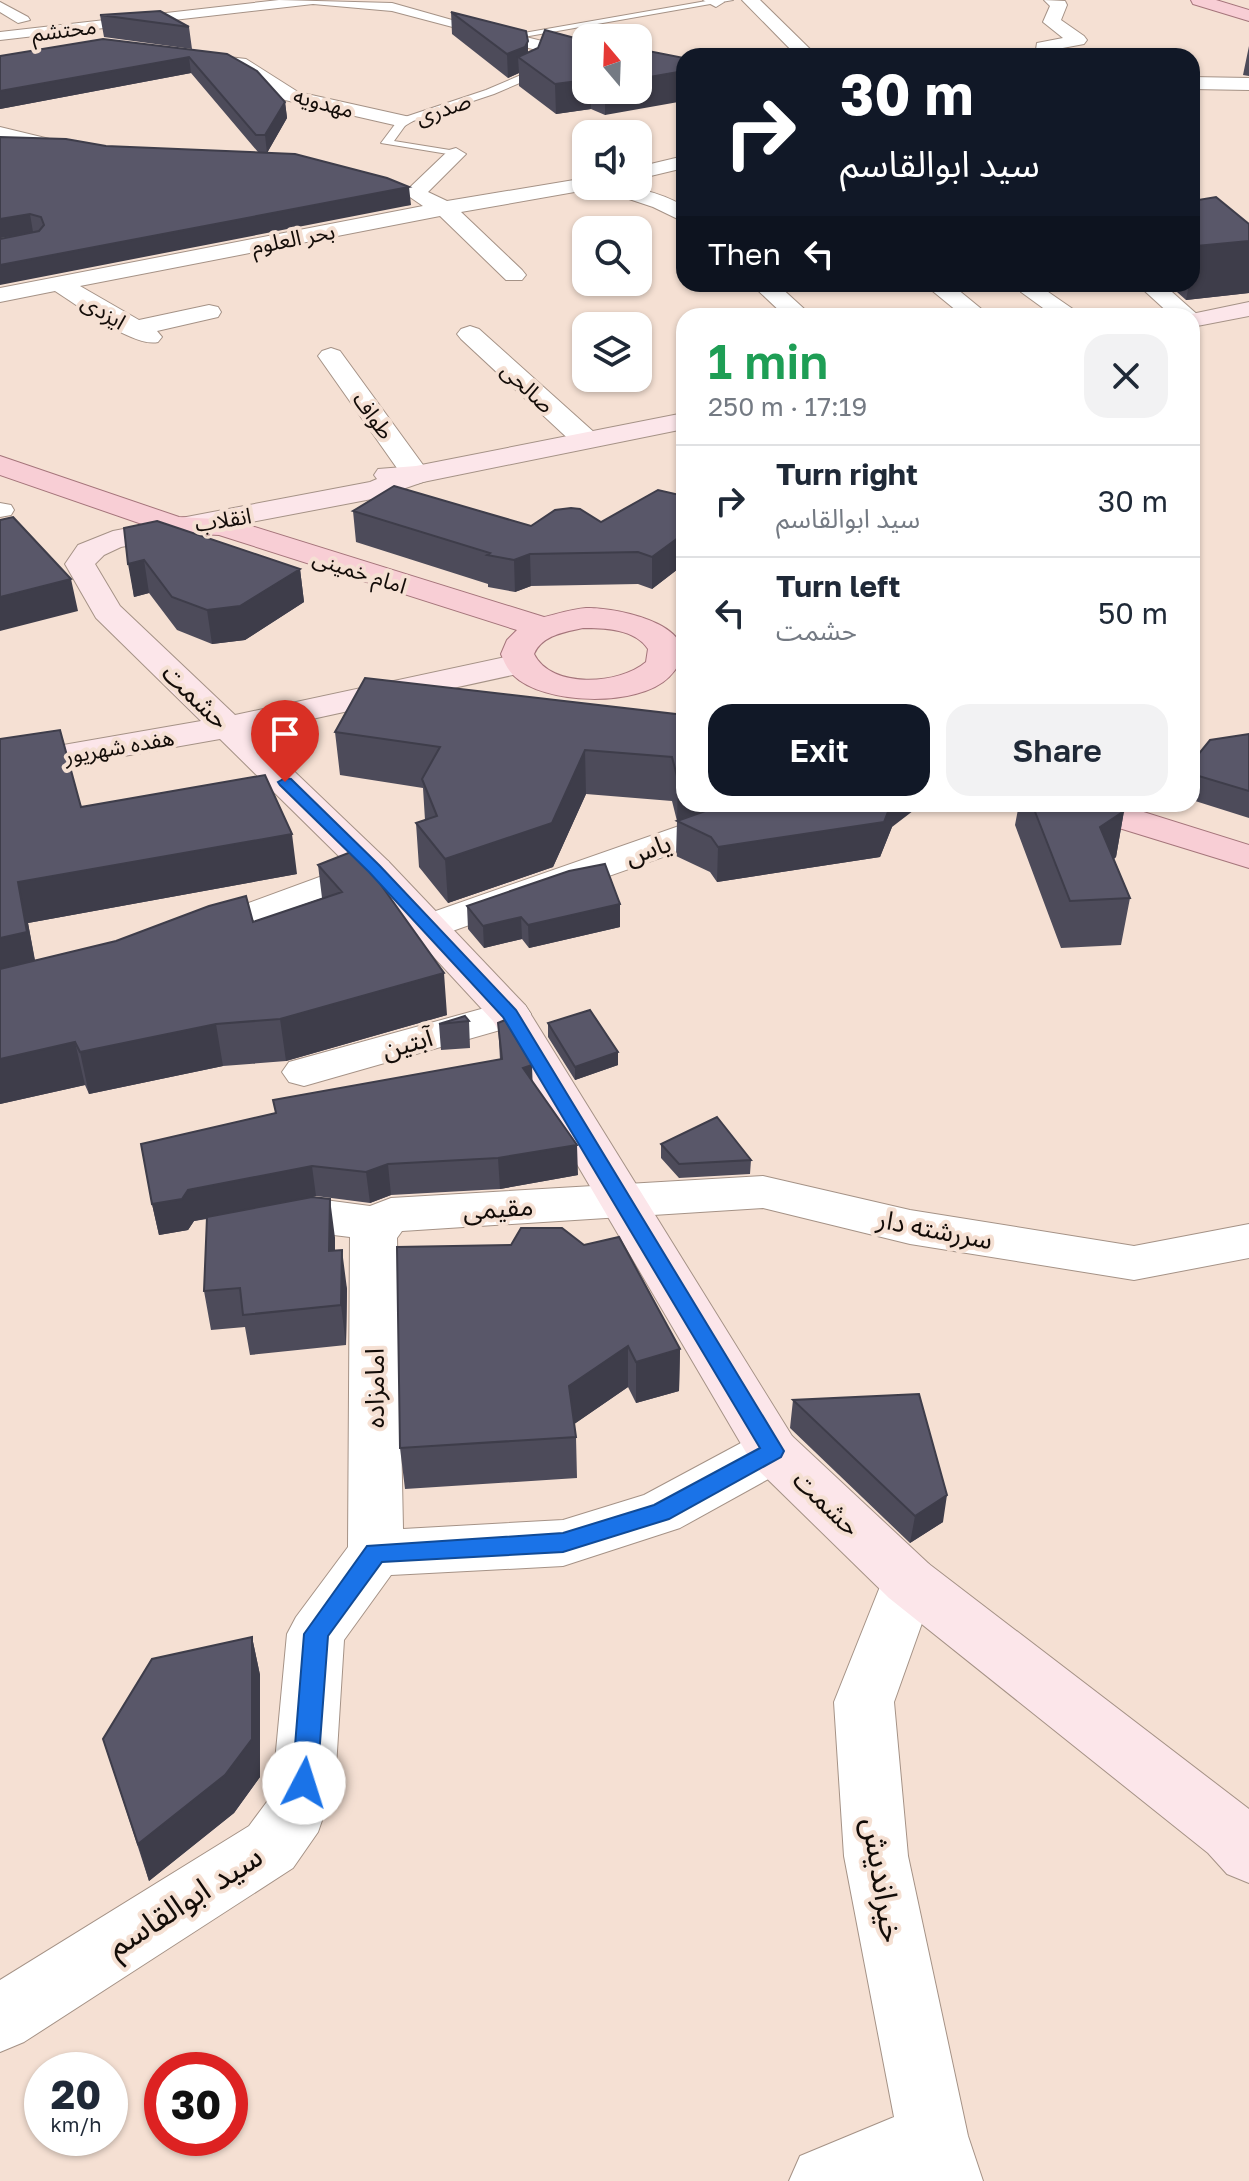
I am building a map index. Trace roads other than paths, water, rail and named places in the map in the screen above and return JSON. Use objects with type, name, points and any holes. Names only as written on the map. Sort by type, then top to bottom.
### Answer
[{"type":"main road","points":[[1199,0],[1249,16]]},
{"type":"main road","points":[[1230,0],[1249,6]]},
{"type":"main road","points":[[1200,318],[1249,309]]},
{"type":"main road","name":"انقلاب","points":[[176,526],[248,516],[377,489],[416,475],[676,423]]},
{"type":"main road","name":"امام خمینی","points":[[0,465],[176,526],[191,538],[527,644],[529,675],[546,683],[593,691],[669,677]]},
{"type":"main road","name":"حشمت","points":[[176,526],[113,540],[83,557],[80,564],[107,611],[374,869],[510,1014],[773,1451],[909,1581],[1243,1837]]},
{"type":"main road","points":[[527,644],[583,618],[628,622],[646,629],[659,639],[665,649],[663,661],[669,677]]},
{"type":"main road","name":"هفده شهریور","points":[[0,767],[285,715],[527,644]]},
{"type":"main road","points":[[263,761],[255,732],[261,724],[285,715]]},
{"type":"main road","points":[[1106,812],[1249,857]]},
{"type":"street","name":"محتشم","points":[[0,36],[32,25],[100,30],[139,20],[313,0],[392,7],[506,37]]},
{"type":"street","points":[[750,0],[799,48]]},
{"type":"street","points":[[1043,48],[1077,42],[1052,22],[1059,5],[1052,0]]},
{"type":"street","points":[[0,6],[32,25]]},
{"type":"street","points":[[114,10],[139,20]]},
{"type":"street","points":[[0,20],[32,25]]},
{"type":"street","points":[[0,27],[32,25]]},
{"type":"street","points":[[506,37],[572,54]]},
{"type":"street","name":"مهدویه","points":[[197,58],[240,63],[292,96],[403,121]]},
{"type":"street","points":[[1200,83],[1249,84]]},
{"type":"street","points":[[0,132],[85,150]]},
{"type":"street","points":[[456,154],[406,190],[444,208],[514,275]]},
{"type":"street","points":[[652,170],[676,164]]},
{"type":"street","name":"بحر العلوم","points":[[0,295],[444,208],[572,186]]},
{"type":"street","points":[[652,199],[676,210]]},
{"type":"street","name":"ایزدی","points":[[59,284],[141,333],[209,312]]},
{"type":"street","points":[[772,292],[791,308]]},
{"type":"street","points":[[946,292],[968,308]]},
{"type":"street","points":[[1033,292],[1058,308]]},
{"type":"street","points":[[1158,292],[1178,308]]},
{"type":"street","name":"صالحی","points":[[470,334],[586,440]]},
{"type":"street","name":"طواف","points":[[331,356],[416,475]]},
{"type":"street","name":"یاس","points":[[427,927],[755,812]]},
{"type":"street","points":[[168,948],[374,869]]},
{"type":"street","name":"آبتین","points":[[304,1072],[510,1014]]},
{"type":"street","name":"سررشته دار","points":[[620,1200],[763,1192],[910,1227],[1134,1263],[1249,1241]]},
{"type":"street","name":"مقیمی","points":[[379,1224],[391,1215],[620,1200]]},
{"type":"street","points":[[227,1233],[317,1216],[379,1224]]},
{"type":"street","name":"امامزاده","points":[[376,1553],[373,1238],[379,1224]]},
{"type":"street","points":[[376,1553],[563,1543],[661,1512],[773,1451]]},
{"type":"street","name":"سید ابوالقاسم","points":[[0,2018],[271,1847],[296,1812],[304,1783],[316,1634],[376,1553]]},
{"type":"street","name":"خیراندیش","points":[[909,1581],[864,1702],[876,1856],[940,2159]]},
{"type":"street","points":[[825,2181],[940,2159]]},
{"type":"lane","points":[[506,37],[718,1]]},
{"type":"lane","name":"صدری","points":[[456,154],[387,143],[403,121],[490,92],[532,74],[537,64],[532,57],[555,50]]}]
